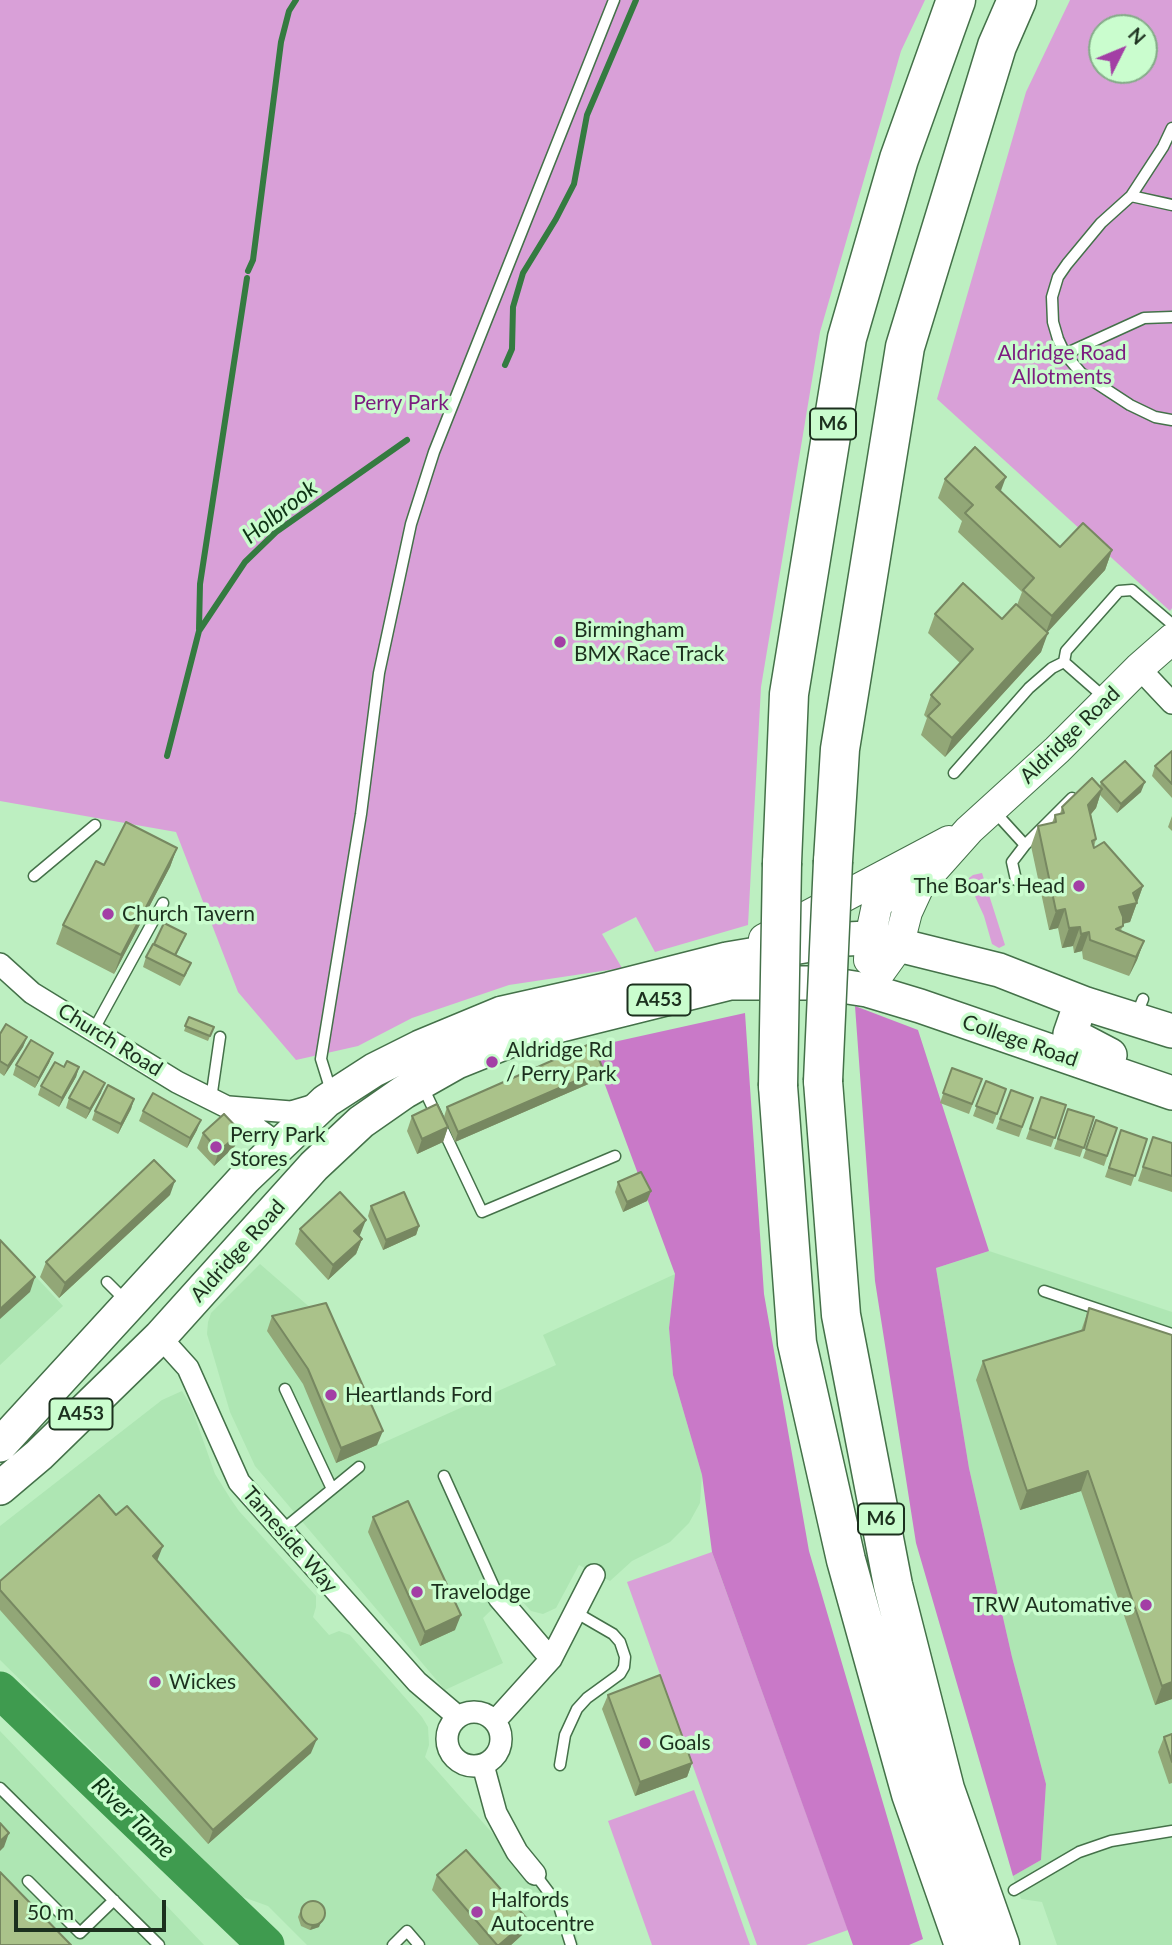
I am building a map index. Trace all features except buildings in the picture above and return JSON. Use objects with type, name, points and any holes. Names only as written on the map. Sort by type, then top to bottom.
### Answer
[{"type":"highway","name":"M6","points":[[956,0],[898,159],[847,338],[789,694],[782,863],[778,1086],[797,1343],[857,1599],[911,1794],[964,1945]]},
{"type":"highway","name":"M6","points":[[1000,1945],[945,1789],[893,1585],[842,1315],[823,1081],[840,749],[905,347],[996,46],[1017,0]]},
{"type":"main road","name":"Aldridge Road","points":[[0,1445],[119,1294],[330,1098],[374,1070],[420,1047],[502,1013],[727,959],[846,939],[884,942]]},
{"type":"main road","name":"A453","points":[[884,942],[999,970],[1086,1004],[1139,1009],[1172,1031]]},
{"type":"main road","name":"Aldridge Road","points":[[0,1488],[38,1455],[160,1336],[314,1167],[361,1122],[457,1062],[529,1033],[730,983],[822,984],[867,990]]},
{"type":"main road","name":"College Road","points":[[867,990],[984,1027],[1172,1093]]},
{"type":"main road","points":[[1086,1004],[1078,1011],[1071,1035],[1172,1085]]},
{"type":"main road","points":[[280,1145],[297,1149],[361,1122]]},
{"type":"main road","points":[[119,1294],[160,1336]]},
{"type":"street","name":"Aldridge Road","points":[[867,990],[884,942],[907,912],[919,886],[969,830],[1172,639]]},
{"type":"street","points":[[1139,668],[1172,703]]},
{"type":"street","name":"Aldridge Road","points":[[727,959],[969,830]]},
{"type":"street","name":"Aldridge Road","points":[[884,942],[877,905],[888,890],[925,854]]},
{"type":"street","name":"Church Road","points":[[2,966],[32,993],[177,1082],[219,1103],[280,1145]]},
{"type":"street","name":"Church Road","points":[[219,1103],[291,1112],[330,1098]]},
{"type":"street","name":"Tameside Way","points":[[160,1336],[188,1368],[239,1482],[416,1682],[457,1717]]},
{"type":"street","points":[[495,1721],[551,1659],[594,1575]]},
{"type":"street","points":[[499,1598],[551,1659]]},
{"type":"street","points":[[477,1711],[487,1714],[495,1721],[501,1734],[500,1747],[493,1758],[483,1765],[466,1766],[453,1758],[446,1744],[447,1729],[457,1717],[466,1712],[477,1711]]},
{"type":"street","points":[[483,1765],[496,1813],[517,1852],[535,1874]]},
{"type":"lane","points":[[330,1098],[321,1059],[361,814],[379,673],[411,524],[434,452],[614,0]]},
{"type":"lane","points":[[1172,128],[1163,147],[1130,196],[1101,223],[1058,276],[1052,297],[1053,322],[1065,354],[1081,373],[1108,393],[1155,418],[1172,421]]},
{"type":"lane","points":[[1143,177],[1154,200]]},
{"type":"lane","points":[[1130,196],[1172,205]]},
{"type":"lane","points":[[1065,354],[1144,318],[1172,317]]},
{"type":"lane","points":[[1064,662],[1066,651],[1119,591],[1132,590],[1172,624]]},
{"type":"lane","points":[[1064,662],[1107,700]]},
{"type":"lane","points":[[954,773],[1030,688],[1052,668],[1064,662]]},
{"type":"lane","points":[[1016,880],[1012,862],[1025,845],[1080,791]]},
{"type":"lane","points":[[992,808],[1025,845]]},
{"type":"lane","points":[[34,876],[95,824]]},
{"type":"lane","points":[[93,1031],[163,903]]},
{"type":"lane","points":[[219,1037],[219,1103]]},
{"type":"lane","points":[[421,1083],[482,1212],[615,1156]]},
{"type":"lane","points":[[1045,1291],[1172,1334]]},
{"type":"lane","points":[[285,1389],[332,1489]]},
{"type":"lane","points":[[281,1531],[359,1467]]},
{"type":"lane","points":[[444,1476],[499,1598]]},
{"type":"lane","points":[[560,1765],[565,1735],[577,1709],[587,1698],[620,1674],[625,1657],[620,1642],[613,1634],[575,1612]]},
{"type":"lane","points":[[0,1788],[159,1945]]},
{"type":"lane","points":[[1014,1890],[1079,1852],[1111,1841],[1172,1831]]},
{"type":"lane","points":[[535,1874],[559,1906],[571,1945]]},
{"type":"lane","points":[[28,1881],[80,1933],[114,1900]]},
{"type":"lane","points":[[393,1945],[407,1931],[419,1945]]},
{"type":"shaded area","points":[[855,1006],[918,1030],[989,1251],[936,1268],[969,1468],[1012,1657],[1046,1784],[1041,1860],[1013,1876],[916,1543],[875,1281]]},
{"type":"shaded area","points":[[745,1013],[764,1294],[809,1551],[923,1939],[909,1945],[853,1945],[712,1552],[702,1475],[673,1375],[669,1328],[675,1274],[591,1047]]},
{"type":"shaded area","points":[[0,1238],[63,1306],[0,1365]]},
{"type":"shaded area","points":[[989,1251],[1172,1312],[1172,1945],[1057,1945],[1042,1902],[1021,1899],[1013,1876],[1041,1860],[1046,1784],[1012,1657],[969,1468],[936,1268]]},
{"type":"shaded area","points":[[260,1264],[321,1317],[378,1445],[556,1365],[543,1335],[675,1274],[669,1328],[673,1375],[702,1475],[700,1503],[689,1523],[670,1542],[632,1561],[610,1581],[579,1565],[556,1608],[543,1614],[531,1611],[512,1590],[483,1618],[503,1663],[445,1690],[255,1466],[230,1412],[207,1334],[208,1322],[211,1313]]},
{"type":"shaded area","points":[[182,1391],[191,1406],[215,1474],[230,1498],[316,1596],[313,1617],[329,1635],[339,1631],[350,1635],[422,1717],[428,1727],[429,1745],[425,1757],[555,1910],[567,1901],[579,1945],[307,1945],[268,1906],[240,1896],[0,1660],[0,1526],[162,1400]]},
{"type":"shaded area","points":[[0,1731],[204,1945],[0,1945]]},
{"type":"green space","name":"Perry Park","points":[[0,0],[925,0],[901,51],[820,332],[761,687],[748,925],[655,952],[636,917],[602,934],[622,968],[509,985],[412,1018],[358,1046],[296,1060],[238,992],[176,832],[0,801]]},
{"type":"green space","name":"Aldridge Road Allotments","points":[[1070,0],[1172,0],[1170,611],[937,399],[1026,92]]},
{"type":"green space","points":[[982,873],[1005,945],[999,948],[992,944],[973,892],[966,895],[958,886],[973,875]]},
{"type":"green space","points":[[712,1552],[848,1930],[806,1945],[757,1945],[627,1582]]},
{"type":"green space","points":[[694,1790],[750,1945],[652,1945],[608,1821]]},
{"type":"waterway","points":[[248,271],[253,260],[281,42],[289,11],[296,0]]},
{"type":"waterway","name":"Holbrook","points":[[505,365],[512,349],[513,307],[523,273],[574,184],[587,115],[636,0]]},
{"type":"waterway","points":[[199,629],[200,584],[247,278]]},
{"type":"waterway","name":"Holbrook","points":[[167,756],[199,631],[245,562],[276,532],[407,440]]},
{"type":"waterway","name":"River Tame","points":[[0,1690],[266,1945]]},
{"type":"place","name":"Birmingham BMX Race Track","points":[[560,642]]},
{"type":"place","name":"The Boar's Head","points":[[1079,886]]},
{"type":"place","name":"Church Tavern","points":[[108,914]]},
{"type":"place","name":"Aldridge Rd / Perry Park","points":[[492,1062]]},
{"type":"place","name":"Perry Park Stores","points":[[216,1147]]},
{"type":"place","name":"Heartlands Ford","points":[[331,1395]]},
{"type":"place","name":"Travelodge","points":[[417,1592]]},
{"type":"place","name":"TRW Automative","points":[[1146,1605]]},
{"type":"place","name":"Wickes","points":[[155,1682]]},
{"type":"place","name":"Goals","points":[[645,1743]]},
{"type":"place","name":"Halfords Autocentre","points":[[477,1912]]}]
